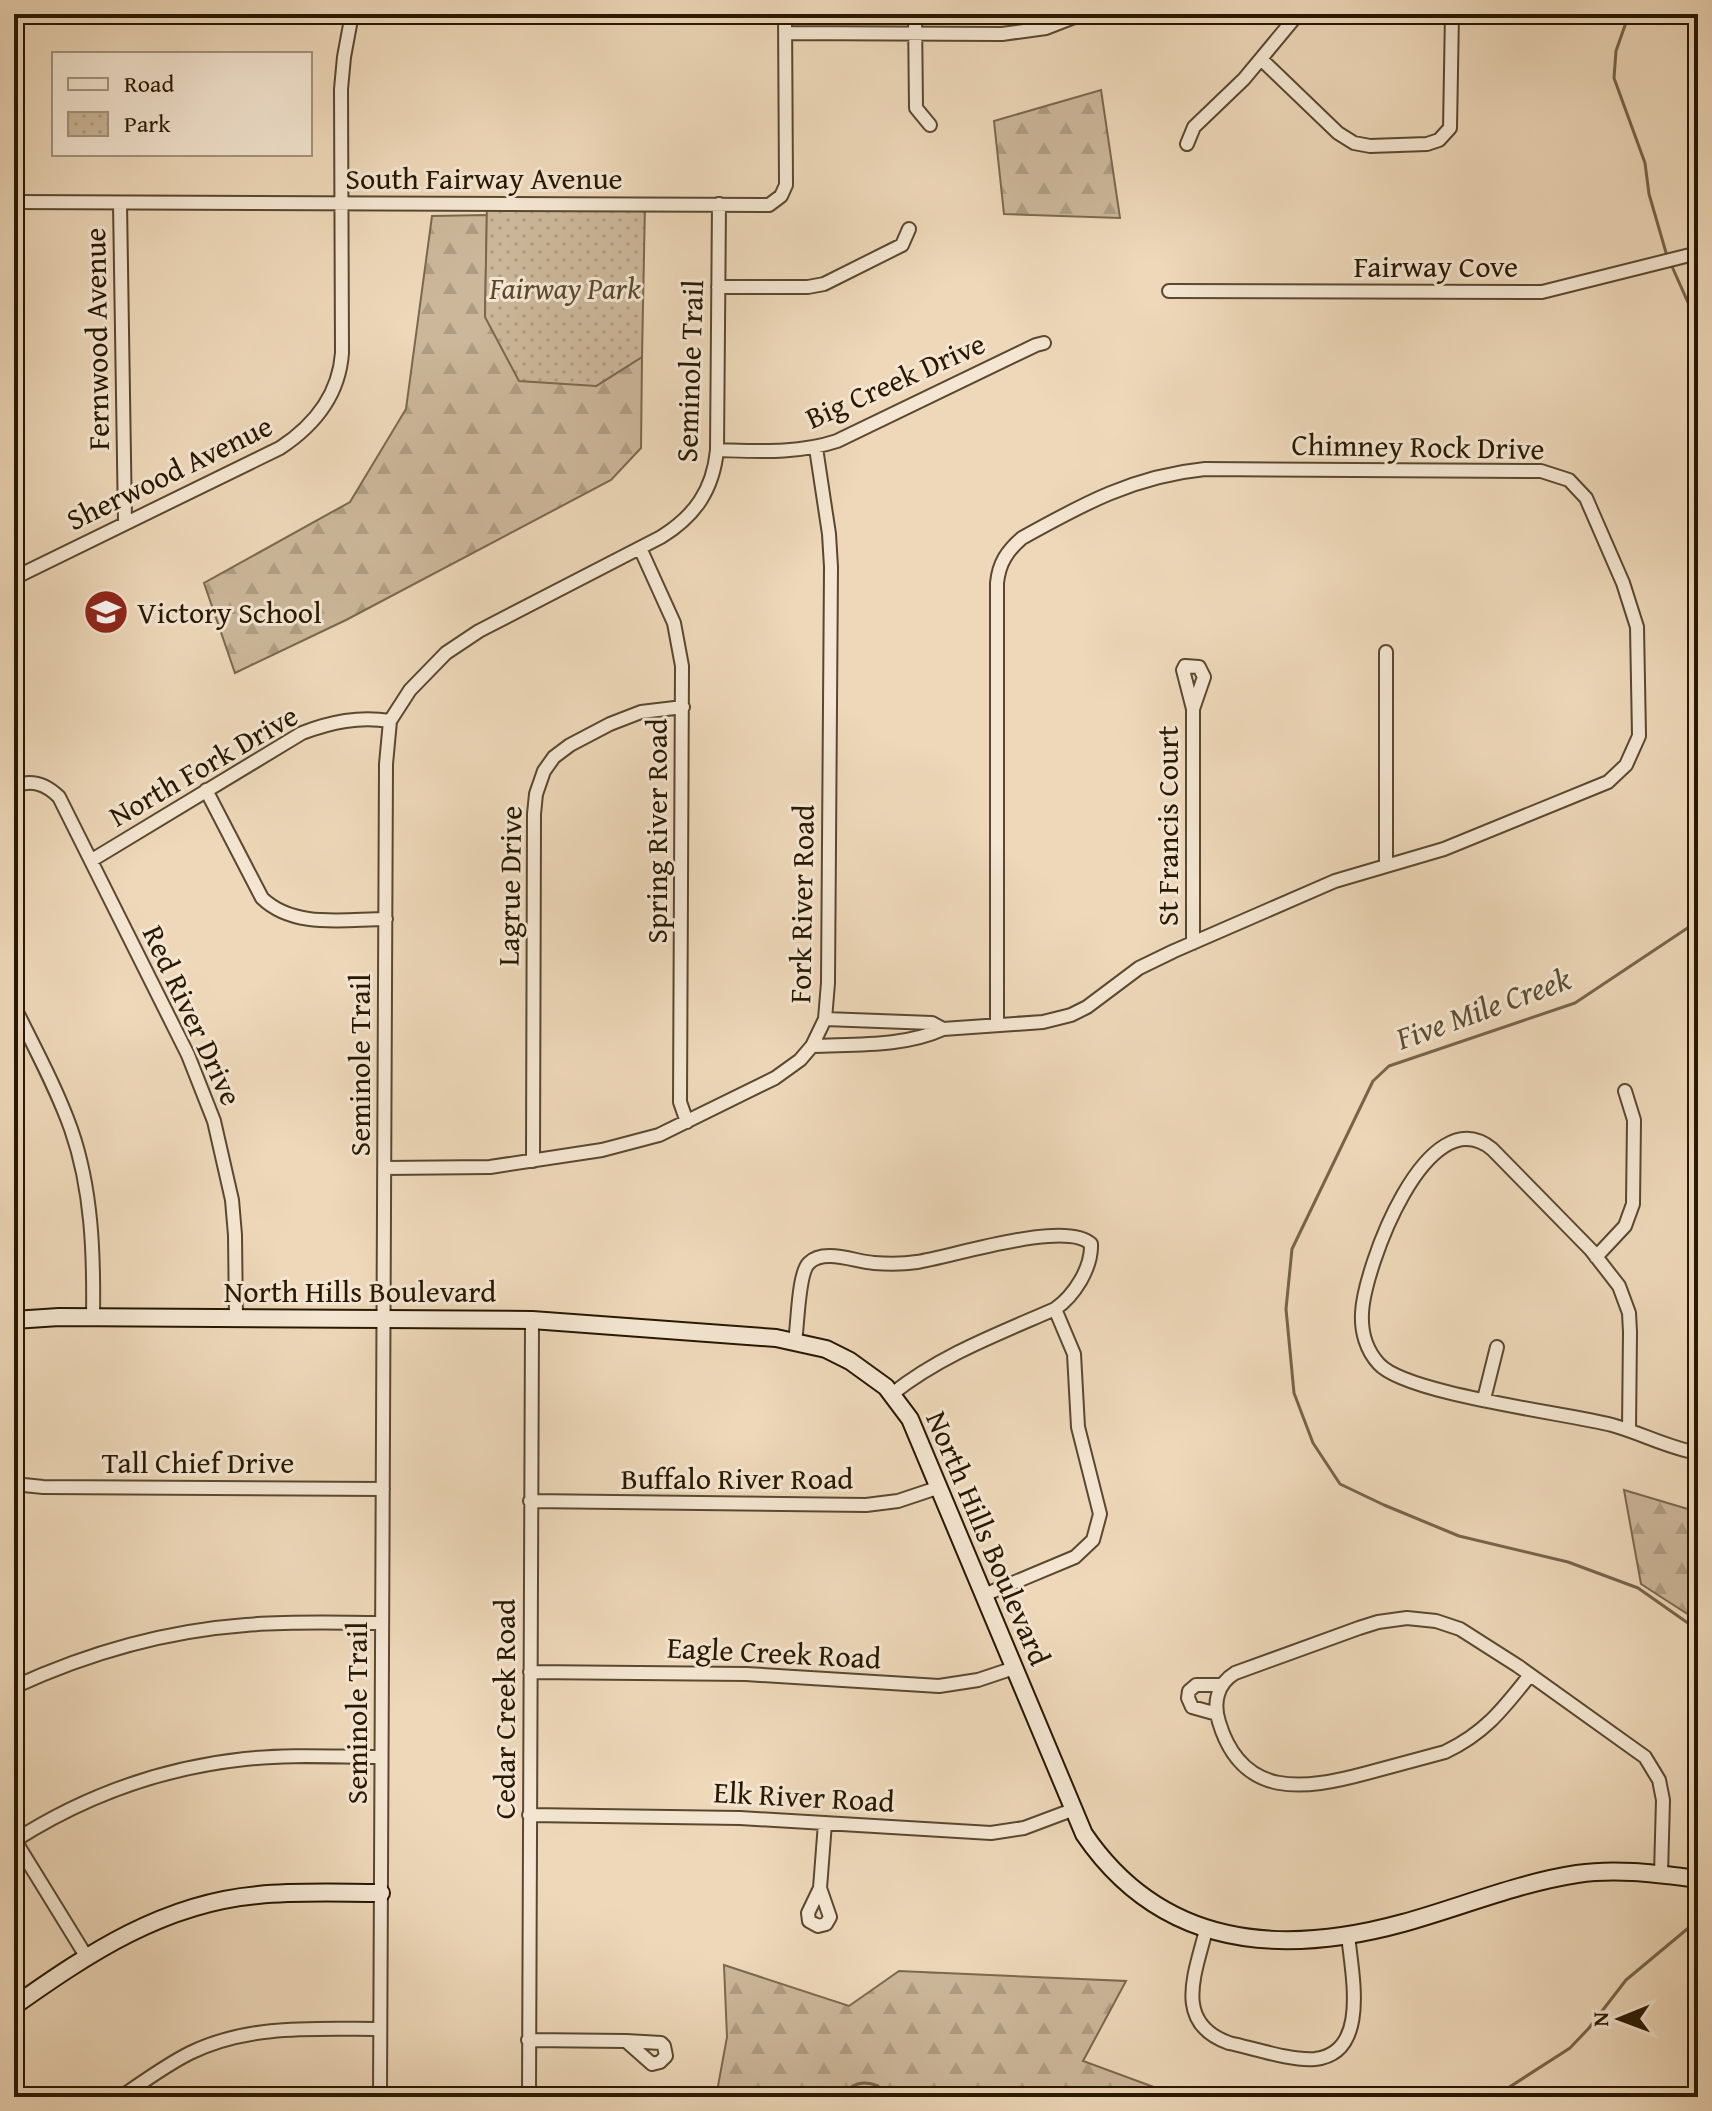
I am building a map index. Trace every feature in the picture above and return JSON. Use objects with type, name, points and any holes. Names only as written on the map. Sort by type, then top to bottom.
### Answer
[{"type":"street","name":"Sherwood Avenue","points":[[14,578],[280,448],[308,427],[326,405],[338,377],[342,353],[341,89],[352,14]]},
{"type":"street","points":[[785,14],[785,33],[1002,34],[1056,25],[1082,14]]},
{"type":"street","points":[[915,14],[916,108],[930,125]]},
{"type":"street","points":[[1187,144],[1194,127],[1244,79],[1298,14]]},
{"type":"street","points":[[1261,59],[1348,140],[1370,146],[1427,144],[1439,140],[1450,128],[1452,14]]},
{"type":"street","name":"South Fairway Avenue","points":[[14,202],[763,206],[774,202],[785,189],[785,33]]},
{"type":"street","name":"Fernwood Avenue","points":[[120,203],[125,522]]},
{"type":"street","name":"Seminole Trail","points":[[380,2097],[386,764],[390,721],[428,669],[465,639],[640,548],[675,528],[699,506],[711,482],[717,450],[719,204]]},
{"type":"street","points":[[718,287],[808,287],[824,284],[902,245],[909,229]]},
{"type":"street","name":"Fairway Cove","points":[[1169,291],[1542,292],[1698,253]]},
{"type":"street","name":"Big Creek Drive","points":[[717,450],[816,448],[857,432],[1044,343]]},
{"type":"street","name":"Fork River Road","points":[[384,1168],[453,1169],[533,1161],[619,1147],[659,1135],[775,1078],[791,1068],[812,1046],[825,1019],[829,947],[831,567],[816,448]]},
{"type":"street","name":"Chimney Rock Drive","points":[[812,1046],[894,1041],[943,1029],[1043,1022],[1071,1015],[1087,1007],[1139,968],[1193,943],[1335,881],[1444,849],[1598,787],[1616,776],[1632,755],[1640,726],[1637,627],[1623,583],[1586,498],[1569,480],[1541,471],[1205,469],[1176,472],[1122,487],[1022,538],[1004,557],[998,574],[997,1024]]},
{"type":"street","name":"Spring River Road","points":[[640,548],[674,623],[682,666],[680,1102],[687,1122]]},
{"type":"street","points":[[1386,652],[1386,866]]},
{"type":"street","name":"Lagrue Drive","points":[[533,1161],[534,814],[539,782],[554,757],[582,739],[649,709],[683,707]]},
{"type":"street","name":"St Francis Court","points":[[1193,709],[1193,943]]},
{"type":"street","name":"North Fork Drive","points":[[92,860],[291,739],[320,726],[361,719],[390,721]]},
{"type":"street","name":"Red River Drive","points":[[14,786],[33,782],[52,790],[59,797],[188,1055],[214,1121],[232,1200],[236,1319]]},
{"type":"street","points":[[206,790],[262,898],[276,910],[297,918],[386,919]]},
{"type":"street","points":[[14,1006],[56,1091],[78,1154],[92,1232],[93,1318]]},
{"type":"street","name":"Chimney Rock Drive","points":[[825,1019],[932,1023],[943,1029]]},
{"type":"street","points":[[1596,1257],[1625,1226],[1633,1204],[1634,1120],[1625,1091]]},
{"type":"street","points":[[1629,1430],[1629,1313],[1619,1286],[1596,1257],[1484,1143],[1466,1139],[1449,1142],[1423,1166],[1391,1219],[1369,1278],[1362,1313],[1365,1340],[1378,1363],[1394,1375],[1484,1399],[1629,1430],[1680,1450],[1698,1453]]},
{"type":"street","points":[[795,1341],[802,1276],[807,1264],[817,1257],[875,1264],[918,1262],[1058,1236],[1082,1237],[1093,1247],[1074,1292],[1055,1309],[947,1356],[892,1394]]},
{"type":"street","points":[[984,1595],[1075,1557],[1093,1540],[1099,1523],[1099,1504],[1078,1427],[1074,1354],[1055,1309]]},
{"type":"street","name":"North Hills Boulevard","points":[[14,1320],[532,1320],[795,1341],[839,1355],[892,1394],[916,1428],[1072,1810],[1098,1854],[1118,1876],[1164,1912],[1206,1930],[1272,1939],[1348,1934],[1405,1923],[1557,1877],[1615,1870],[1698,1879]]},
{"type":"street","name":"Cedar Creek Road","points":[[529,2097],[532,1320]]},
{"type":"street","points":[[1484,1399],[1497,1347]]},
{"type":"street","name":"Tall Chief Drive","points":[[14,1484],[43,1487],[383,1489]]},
{"type":"street","name":"Buffalo River Road","points":[[530,1501],[866,1505],[898,1501],[940,1487]]},
{"type":"street","points":[[1530,1675],[1492,1722],[1465,1743],[1445,1752],[1315,1785],[1276,1783],[1248,1769],[1229,1746],[1217,1714],[1217,1697],[1222,1685],[1235,1673],[1378,1622],[1407,1618],[1436,1621],[1460,1629],[1480,1640],[1530,1675],[1635,1749],[1653,1768],[1663,1800],[1661,1874]]},
{"type":"street","points":[[14,1687],[89,1656],[181,1633],[277,1623],[382,1623]]},
{"type":"street","name":"Eagle Creek Road","points":[[530,1672],[746,1674],[939,1686],[978,1680],[1014,1668]]},
{"type":"street","points":[[1217,1714],[1195,1708],[1188,1698],[1189,1691],[1196,1685],[1222,1685]]},
{"type":"street","points":[[86,1956],[14,1840],[98,1796],[150,1778],[199,1766],[263,1758],[381,1757]]},
{"type":"street","name":"Elk River Road","points":[[529,1815],[726,1817],[991,1833],[1024,1828],[1072,1810]]},
{"type":"street","points":[[820,1888],[825,1823]]},
{"type":"street","points":[[14,2006],[86,1956],[139,1927],[211,1902],[258,1895],[381,1893]]},
{"type":"street","points":[[1206,1930],[1191,1998],[1194,2014],[1203,2029],[1216,2039],[1229,2043],[1315,2059],[1336,2051],[1352,2029],[1354,2006],[1348,1934]]},
{"type":"street","points":[[121,2097],[173,2062],[231,2037],[284,2029],[380,2029]]},
{"type":"street","points":[[528,2040],[626,2041]]},
{"type":"green space","points":[[1101,90],[1120,218],[1004,214],[994,121]]},
{"type":"green space","name":"Fairway Park","points":[[487,202],[645,204],[642,357],[596,386],[519,381],[485,317]]},
{"type":"green space","points":[[487,215],[485,316],[596,386],[642,357],[641,448],[611,480],[346,620],[235,673],[204,583],[350,502],[406,409],[432,216]]},
{"type":"green space","points":[[1624,1490],[1698,1512],[1698,1609],[1692,1617],[1641,1584]]},
{"type":"green space","points":[[724,1965],[849,2006],[899,1971],[1126,1981],[1083,2061],[1181,2097],[716,2097],[727,2037]]},
{"type":"waterway","name":"Five Mile Creek","points":[[1629,14],[1616,51],[1614,78],[1645,163],[1649,194],[1667,256]]},
{"type":"waterway","name":"Five Mile Creek","points":[[1670,262],[1698,325]]},
{"type":"waterway","name":"Five Mile Creek","points":[[1698,921],[1575,1003],[1389,1066],[1373,1081],[1292,1249],[1286,1309],[1294,1393],[1313,1443],[1340,1484],[1459,1536],[1568,1562],[1638,1588],[1695,1628],[1698,1634]]},
{"type":"waterway","name":"Five Mile Creek","points":[[1494,2097],[1570,2048],[1626,1980],[1698,1920]]},
{"type":"waterway","name":"Five Mile Creek","points":[[842,2097],[853,2086],[863,2083],[878,2086],[885,2097]]},
{"type":"place","name":"Victory School","points":[[106,612]]}]
